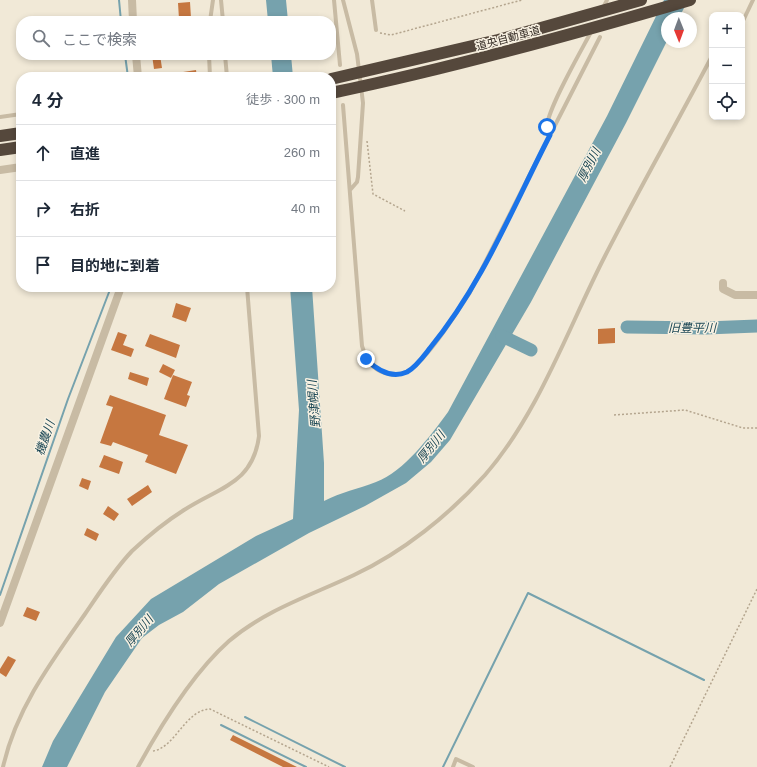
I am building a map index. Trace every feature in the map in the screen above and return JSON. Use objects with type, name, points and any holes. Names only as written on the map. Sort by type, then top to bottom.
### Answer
[{"type":"highway","name":"道央自動車道","points":[[336,78],[498,40],[641,0]]},
{"type":"highway","name":"道央自動車道","points":[[336,92],[404,78],[502,54],[690,0]]},
{"type":"highway","points":[[0,136],[16,134]]},
{"type":"highway","points":[[0,150],[16,148]]},
{"type":"street","points":[[132,0],[133,16]]},
{"type":"street","points":[[136,60],[138,72]]},
{"type":"street","points":[[0,170],[16,168]]},
{"type":"street","points":[[723,283],[723,289],[735,295],[757,294]]},
{"type":"street","points":[[0,623],[119,292]]},
{"type":"lane","points":[[211,16],[213,0]]},
{"type":"lane","points":[[222,0],[223,16]]},
{"type":"lane","points":[[334,0],[335,16]]},
{"type":"lane","points":[[343,0],[357,54],[363,103],[358,177],[357,182],[350,190]]},
{"type":"lane","points":[[372,0],[376,30]]},
{"type":"lane","points":[[550,135],[547,127],[556,100],[607,0]]},
{"type":"lane","points":[[745,16],[753,0]]},
{"type":"lane","points":[[336,22],[340,65]]},
{"type":"lane","points":[[343,106],[362,346],[366,359],[380,372],[389,374],[406,372],[420,360],[443,333],[470,294],[600,37]]},
{"type":"lane","points":[[209,60],[210,72]]},
{"type":"lane","points":[[226,60],[227,72]]},
{"type":"lane","points":[[138,767],[198,674],[230,640],[274,611],[357,574],[412,540],[438,520],[484,475],[511,442],[536,397],[605,256],[709,62]]},
{"type":"lane","points":[[704,71],[709,68]]},
{"type":"lane","points":[[0,117],[16,115]]},
{"type":"lane","points":[[3,767],[8,744],[32,692],[117,568],[146,538],[166,522],[185,509],[234,483],[249,467],[254,457],[259,436],[247,292]]},
{"type":"lane","points":[[453,767],[456,759],[473,767]]},
{"type":"path","points":[[376,30],[381,33],[391,35],[522,0]]},
{"type":"path","points":[[366,135],[373,194],[406,211]]},
{"type":"path","points":[[614,415],[685,410],[743,428],[757,428]]},
{"type":"path","points":[[670,767],[757,589]]},
{"type":"path","points":[[147,751],[156,751],[165,745],[196,713],[203,709],[210,709],[329,767]]},
{"type":"water","points":[[266,0],[286,0],[288,16],[268,16]]},
{"type":"water","points":[[664,0],[688,0],[682,12],[661,12],[661,48],[664,48],[626,123],[531,302],[450,440],[431,462],[406,483],[365,506],[309,533],[219,584],[183,612],[159,625],[142,638],[105,692],[67,767],[42,767],[53,741],[116,637],[151,599],[256,536],[293,519],[299,410],[290,292],[312,292],[324,463],[324,501],[376,482],[397,470],[416,452],[448,412],[607,116]]},
{"type":"water","points":[[271,60],[291,60],[293,72],[273,72]]},
{"type":"building","points":[[190,2],[191,16],[179,16],[178,3]]},
{"type":"building","points":[[153,60],[161,60],[162,68],[154,69]]},
{"type":"building","points":[[196,70],[196,72],[183,72]]},
{"type":"building","points":[[176,303],[191,308],[186,322],[172,317]]},
{"type":"building","points":[[615,328],[615,343],[598,344],[598,329]]},
{"type":"building","points":[[118,332],[127,335],[123,345],[134,349],[131,357],[111,350]]},
{"type":"building","points":[[150,334],[180,345],[176,358],[145,346]]},
{"type":"building","points":[[163,364],[175,370],[171,378],[159,372]]},
{"type":"building","points":[[130,372],[149,378],[147,386],[128,379]]},
{"type":"building","points":[[173,375],[192,382],[187,395],[190,396],[186,407],[164,399]]},
{"type":"building","points":[[110,395],[166,415],[159,435],[188,445],[176,474],[145,462],[148,455],[113,442],[111,446],[100,443],[113,407],[106,405]]},
{"type":"building","points":[[104,455],[123,462],[119,474],[99,467]]},
{"type":"building","points":[[82,478],[91,481],[88,490],[79,486]]},
{"type":"building","points":[[148,485],[152,492],[132,506],[127,499]]},
{"type":"building","points":[[108,506],[119,514],[114,521],[103,514]]},
{"type":"building","points":[[87,528],[99,534],[96,541],[84,535]]},
{"type":"building","points":[[27,607],[40,612],[36,621],[23,616]]},
{"type":"building","points":[[8,656],[16,660],[6,677],[0,673],[0,669]]},
{"type":"building","points":[[233,735],[297,767],[283,767],[230,740]]},
{"type":"waterway","name":"機農川","points":[[119,0],[121,16]]},
{"type":"waterway","name":"機農川","points":[[126,60],[127,72]]},
{"type":"waterway","name":"機農川","points":[[0,595],[68,399],[109,292]]},
{"type":"waterway","name":"旧豊平川","points":[[627,327],[706,328],[757,326]]},
{"type":"waterway","name":"旧豊平川","points":[[502,336],[531,350]]},
{"type":"waterway","points":[[443,767],[528,593],[704,680]]},
{"type":"waterway","points":[[245,717],[345,767]]},
{"type":"waterway","points":[[221,725],[306,767]]},
{"type":"route","points":[[366,359],[380,372],[399,374],[406,372],[415,366],[443,333],[470,294],[550,135],[547,127]]},
{"type":"water label","name":"厚別川","points":[[589,165]]},
{"type":"water label","name":"野津幌川","points":[[314,404]]},
{"type":"water label","name":"厚別川","points":[[431,447]]},
{"type":"water label","name":"厚別川","points":[[139,631]]}]
